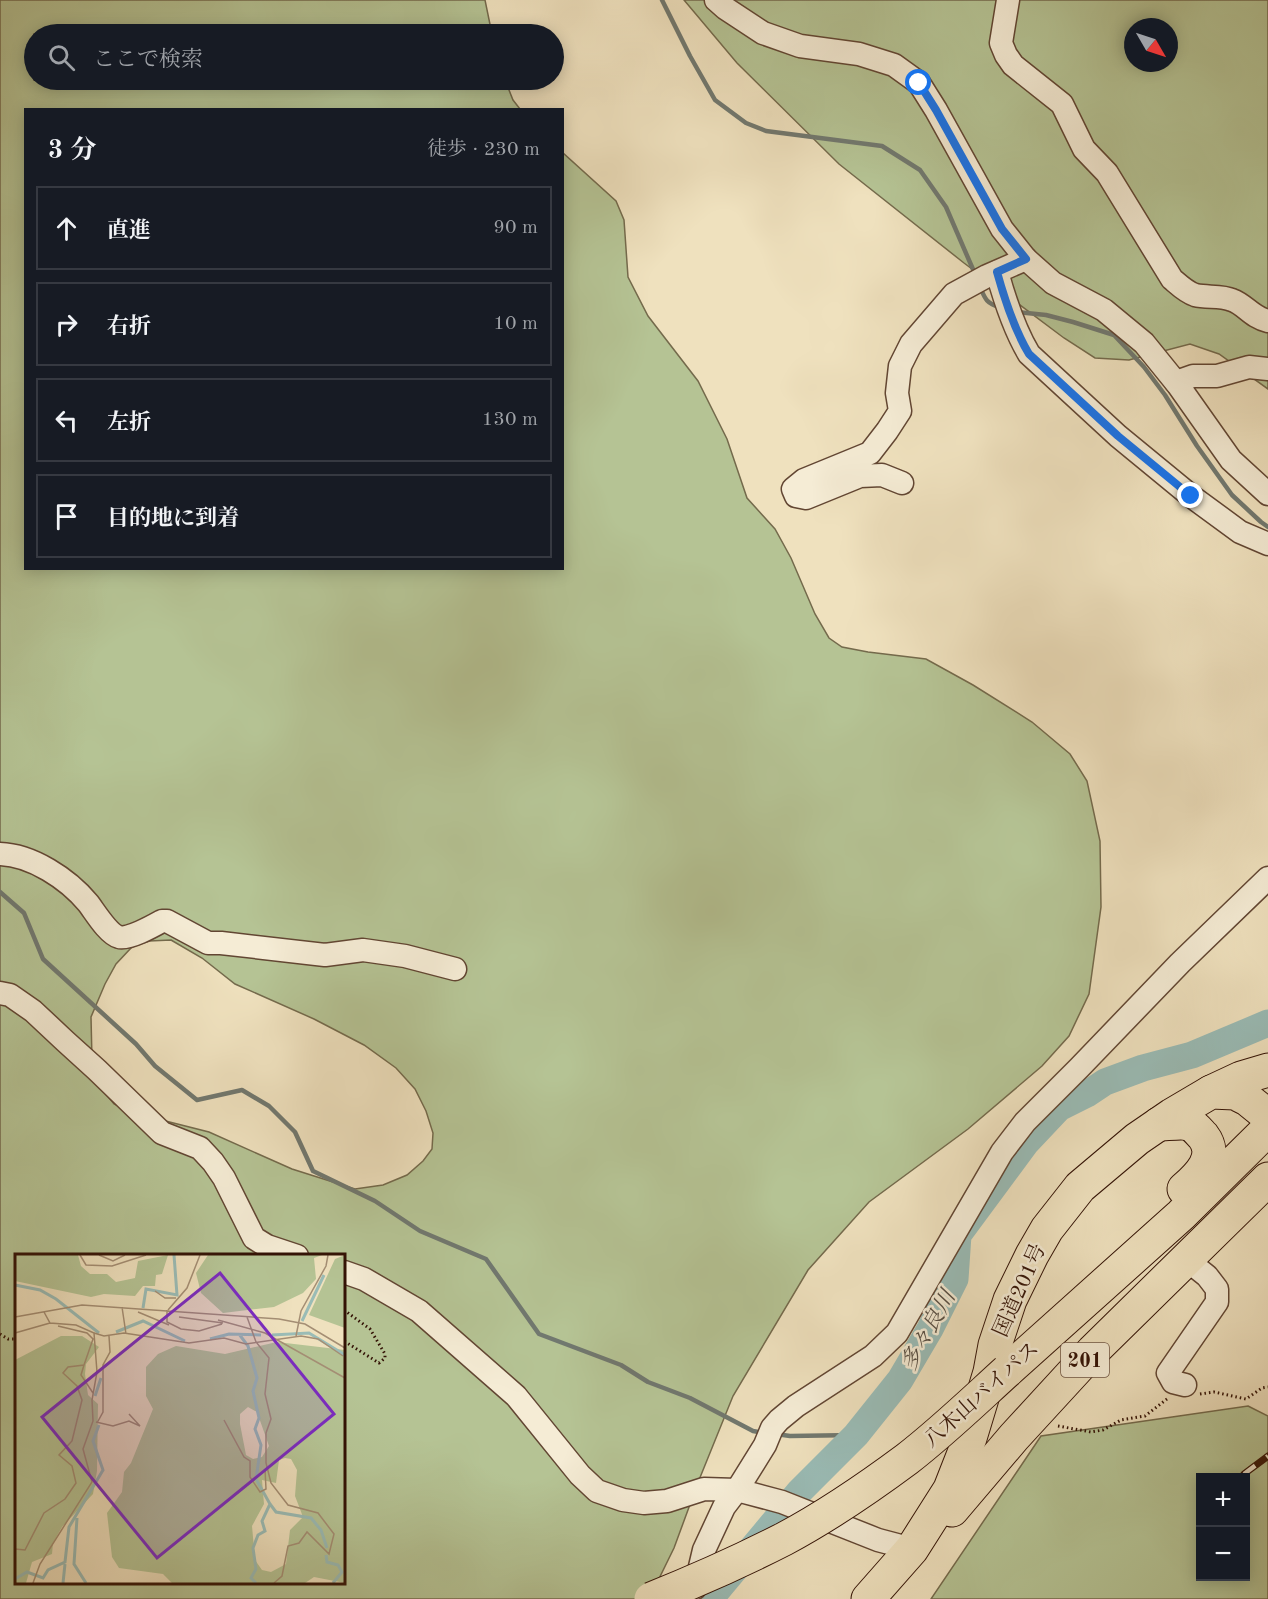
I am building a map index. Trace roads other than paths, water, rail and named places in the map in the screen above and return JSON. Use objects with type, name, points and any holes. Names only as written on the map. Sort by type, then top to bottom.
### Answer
[{"type":"highway","name":"国道201号","points":[[912,1549],[950,1489],[970,1437],[1006,1375],[995,1345],[1010,1300],[1047,1229],[1080,1187],[1129,1145],[1211,1092],[1242,1078],[1268,1070]]},
{"type":"highway","points":[[1211,1092],[1235,1093],[1247,1099],[1268,1116]]},
{"type":"highway","points":[[1117,1272],[1160,1210],[1196,1179],[1206,1166],[1209,1154],[1206,1139],[1197,1129],[1188,1124],[1159,1124]]},
{"type":"highway","name":"八木山バイパス","points":[[699,1599],[748,1579],[792,1557],[854,1519],[929,1465],[964,1436],[1006,1375],[1181,1215],[1268,1129]]},
{"type":"highway","name":"八木山バイパス","points":[[651,1599],[766,1547],[827,1513],[908,1458],[1268,1150]]},
{"type":"highway","name":"国道201号","points":[[868,1599],[912,1549],[933,1531],[1003,1449],[1093,1351],[1268,1179]]},
{"type":"highway","points":[[970,1437],[978,1447],[990,1451],[1003,1449],[994,1434],[990,1412],[1006,1375]]},
{"type":"street","points":[[716,0],[763,33],[800,46],[859,54],[894,65],[919,83],[1002,229],[1026,259],[1053,283],[1104,310],[1144,343],[1176,382],[1231,460],[1268,494]]},
{"type":"street","points":[[1008,0],[1000,43],[1006,55],[1013,65],[1062,104],[1084,149],[1107,173],[1172,279],[1184,290],[1196,295],[1234,300],[1258,319],[1268,321]]},
{"type":"street","points":[[902,483],[882,475],[860,476],[806,498],[796,496],[794,489],[804,480],[870,453],[900,411],[897,393],[900,366],[911,344],[954,294],[1026,259]]},
{"type":"street","points":[[997,272],[1020,339],[1029,354],[1127,444],[1191,496],[1240,532],[1268,544]]},
{"type":"street","points":[[1176,382],[1193,376],[1217,376],[1249,367],[1268,369]]},
{"type":"street","points":[[0,854],[9,854],[32,861],[61,878],[72,886],[107,928],[118,937],[126,938],[162,921],[167,921],[208,943],[221,942],[325,955],[363,950],[405,956],[455,969]]},
{"type":"street","points":[[692,1599],[704,1550],[724,1507],[737,1490],[779,1420],[796,1406],[873,1356],[897,1333],[1002,1152],[1025,1122],[1180,963],[1268,878]]},
{"type":"street","points":[[0,978],[18,985],[27,996],[33,1011]]},
{"type":"street","points":[[0,993],[10,995],[33,1011],[162,1133],[200,1148],[224,1178],[254,1238],[267,1246],[291,1254]]},
{"type":"street","points":[[1186,1260],[1207,1275],[1217,1289],[1216,1302],[1168,1373],[1173,1382],[1186,1392]]},
{"type":"street","points":[[345,1272],[364,1279],[419,1311],[516,1396],[580,1475],[597,1491],[623,1500],[644,1503],[667,1501],[704,1489],[737,1490],[782,1502],[878,1540],[912,1549]]},
{"type":"waterway","points":[[662,0],[715,100],[746,123],[766,131],[882,146],[920,170],[946,207],[975,274]]},
{"type":"waterway","points":[[980,287],[987,300],[1000,307]]},
{"type":"waterway","points":[[1017,312],[1046,315],[1114,335],[1144,367],[1165,395],[1197,446],[1232,495],[1268,527]]},
{"type":"waterway","points":[[0,892],[24,913],[43,959],[136,1044],[155,1066],[197,1100],[242,1090],[269,1106],[295,1132],[313,1171],[375,1201],[420,1231],[486,1259],[539,1334],[621,1365],[648,1382],[690,1398],[753,1431],[764,1433]]},
{"type":"waterway","name":"多々良川","points":[[710,1599],[800,1491],[856,1435],[900,1380],[930,1329],[955,1279],[958,1235],[1026,1143],[1059,1108],[1105,1082],[1143,1068],[1192,1055],[1268,1023]]},
{"type":"waterway","points":[[776,1434],[790,1436],[856,1435]]},
{"type":"railway","points":[[1245,1473],[1268,1456]]}]
